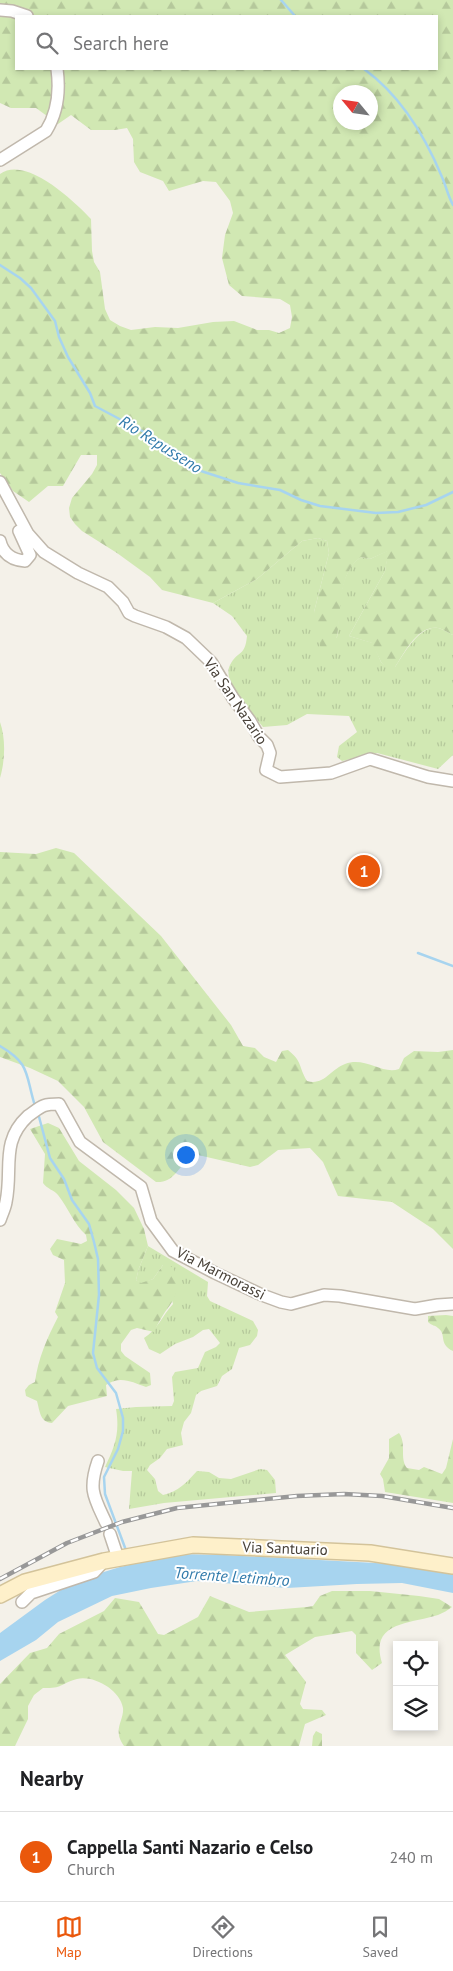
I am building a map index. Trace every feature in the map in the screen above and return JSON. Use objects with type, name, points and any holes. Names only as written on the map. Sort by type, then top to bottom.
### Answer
[{"type":"main road","name":"Via Santuario","points":[[0,1595],[25,1582],[111,1559],[175,1547],[215,1545],[370,1553],[453,1566]]},
{"type":"street","points":[[0,10],[24,15]]},
{"type":"street","points":[[0,160],[46,131],[57,104],[57,70]]},
{"type":"street","name":"Via San Nazario","points":[[0,482],[28,534],[44,552],[78,573],[108,587],[130,612],[180,634],[202,652],[219,674],[259,737],[267,745],[270,753],[266,770],[280,777],[331,773],[370,759],[428,777],[453,781]]},
{"type":"street","points":[[0,541],[4,552],[15,560],[25,561],[30,555],[14,521],[11,505]]},
{"type":"street","name":"Via Marmorassi","points":[[0,1220],[6,1201],[7,1154],[10,1136],[20,1123],[44,1104],[59,1104],[80,1142],[141,1187],[151,1222],[173,1251],[262,1295],[291,1304],[324,1295],[415,1309],[453,1304]]},
{"type":"street","points":[[22,1602],[31,1593],[94,1572],[111,1559],[108,1528],[92,1492],[92,1481],[98,1461]]},
{"type":"green space","points":[[0,0],[453,0],[453,635],[438,628],[430,628],[424,631],[407,648],[395,667],[387,668],[381,662],[372,643],[349,636],[385,571],[388,551],[370,559],[361,557],[353,564],[344,583],[336,640],[329,654],[321,651],[314,612],[329,553],[327,541],[318,538],[302,541],[257,579],[213,603],[162,590],[150,577],[82,531],[70,517],[69,508],[72,498],[92,474],[97,465],[97,455],[81,455],[63,486],[48,486],[29,502],[13,491],[0,473],[0,174],[11,170],[23,170],[36,175],[62,192],[91,219],[92,251],[94,262],[100,272],[105,309],[110,320],[120,326],[131,330],[155,327],[178,328],[213,322],[234,321],[257,330],[269,330],[279,333],[290,328],[292,317],[290,305],[280,299],[242,296],[229,285],[222,258],[225,235],[233,213],[230,201],[216,182],[203,181],[169,191],[163,181],[140,172],[134,162],[133,139],[127,128],[91,130],[71,115],[58,124],[36,108],[11,108],[0,103]]},
{"type":"green space","points":[[318,538],[327,541],[329,553],[314,612],[337,638],[341,594],[353,564],[361,557],[370,559],[389,550],[385,571],[349,636],[373,643],[381,662],[387,667],[395,667],[418,636],[425,631],[431,628],[438,628],[453,635],[453,755],[438,769],[377,753],[342,761],[337,757],[339,746],[357,732],[349,716],[307,714],[287,725],[263,727],[234,689],[228,672],[233,660],[245,647],[247,636],[232,616],[213,603],[257,579],[302,541]]},
{"type":"green space","points":[[0,722],[4,750],[0,778]]},
{"type":"green space","points":[[56,848],[74,853],[161,936],[231,1025],[243,1046],[255,1048],[264,1057],[276,1062],[282,1051],[288,1050],[298,1061],[307,1081],[313,1082],[323,1079],[340,1066],[352,1062],[393,1070],[399,1069],[404,1058],[414,1051],[438,1052],[453,1050],[453,1249],[433,1229],[392,1202],[338,1196],[323,1162],[310,1148],[278,1150],[258,1165],[250,1167],[198,1155],[189,1157],[179,1170],[167,1180],[156,1182],[103,1142],[84,1107],[58,1081],[0,1057],[0,852],[36,854]]},
{"type":"green space","points":[[48,1123],[59,1128],[79,1161],[116,1190],[134,1208],[144,1229],[148,1246],[136,1280],[141,1283],[153,1279],[163,1265],[166,1265],[171,1266],[177,1281],[177,1291],[154,1332],[137,1328],[131,1330],[121,1344],[121,1351],[125,1356],[150,1373],[151,1385],[146,1387],[116,1380],[106,1385],[107,1396],[68,1406],[52,1423],[45,1421],[40,1413],[37,1401],[26,1396],[25,1390],[35,1382],[38,1365],[58,1317],[55,1312],[65,1283],[64,1260],[53,1255],[50,1249],[57,1239],[81,1244],[87,1241],[86,1235],[58,1195],[43,1183],[45,1154],[30,1129]]},
{"type":"green space","points":[[148,1246],[208,1282],[207,1296],[210,1301],[253,1321],[258,1330],[257,1336],[250,1345],[239,1348],[232,1369],[222,1376],[217,1386],[201,1391],[196,1395],[191,1413],[184,1422],[181,1433],[183,1445],[167,1449],[147,1470],[155,1479],[158,1491],[163,1495],[178,1489],[197,1471],[209,1472],[219,1478],[231,1479],[260,1469],[267,1470],[275,1480],[276,1493],[164,1503],[129,1509],[132,1471],[105,1467],[116,1439],[116,1409],[172,1406],[174,1401],[172,1377],[175,1372],[198,1368],[205,1352],[220,1343],[209,1329],[203,1330],[193,1337],[175,1344],[160,1354],[149,1349],[144,1338],[173,1304],[163,1265],[153,1279],[141,1284],[136,1280]]},
{"type":"green space","points":[[428,1316],[453,1316],[453,1351],[444,1342],[441,1330],[428,1322]]},
{"type":"green space","points":[[399,1433],[407,1468],[419,1470],[424,1467],[442,1474],[446,1468],[453,1439],[453,1503],[385,1492],[383,1479],[380,1474],[389,1458],[389,1439]]},
{"type":"green space","points":[[332,1591],[370,1591],[419,1596],[439,1599],[452,1607],[438,1615],[405,1623],[387,1632],[381,1639],[382,1663],[372,1670],[356,1653],[356,1635],[352,1631],[315,1637],[285,1655],[306,1682],[300,1704],[303,1709],[322,1710],[326,1715],[305,1724],[299,1746],[124,1746],[119,1732],[123,1711],[121,1701],[105,1685],[84,1678],[54,1688],[43,1688],[34,1695],[28,1706],[28,1719],[15,1746],[0,1746],[0,1684],[30,1653],[47,1648],[59,1634],[104,1611],[115,1598],[139,1602],[158,1634],[164,1635],[198,1617],[210,1596],[249,1612],[313,1606],[320,1596]]},
{"type":"green space","points":[[316,1731],[322,1734],[322,1746],[312,1746],[313,1736]]},
{"type":"water","name":"Torrente Letimbro","points":[[178,1554],[394,1564],[453,1573],[453,1593],[402,1583],[287,1588],[197,1581],[112,1596],[58,1622],[36,1640],[0,1661],[0,1633],[75,1581],[120,1567]]},
{"type":"waterway","points":[[281,0],[294,15]]},
{"type":"waterway","points":[[365,70],[389,91],[410,117],[428,146],[453,205]]},
{"type":"waterway","name":"Rio Repusseno","points":[[0,265],[31,288],[55,321],[59,337],[68,357],[90,393],[95,406],[182,454],[201,471],[238,483],[280,490],[320,506],[376,513],[398,512],[426,505],[453,492]]},
{"type":"waterway","points":[[418,953],[453,966]]},
{"type":"waterway","points":[[0,1046],[10,1052],[22,1064],[28,1078],[35,1106]]},
{"type":"waterway","points":[[38,1113],[50,1158],[64,1179],[72,1200],[89,1224],[98,1259],[99,1295],[93,1353],[97,1368],[116,1393],[123,1418],[123,1431],[118,1449],[104,1477],[105,1494],[127,1553]]},
{"type":"railway","points":[[0,1579],[67,1543],[122,1522],[177,1508],[297,1496],[344,1494],[382,1496],[453,1508]]},
{"type":"place","name":"Cappella Santi Nazario e Celso","points":[[364,871]]}]
